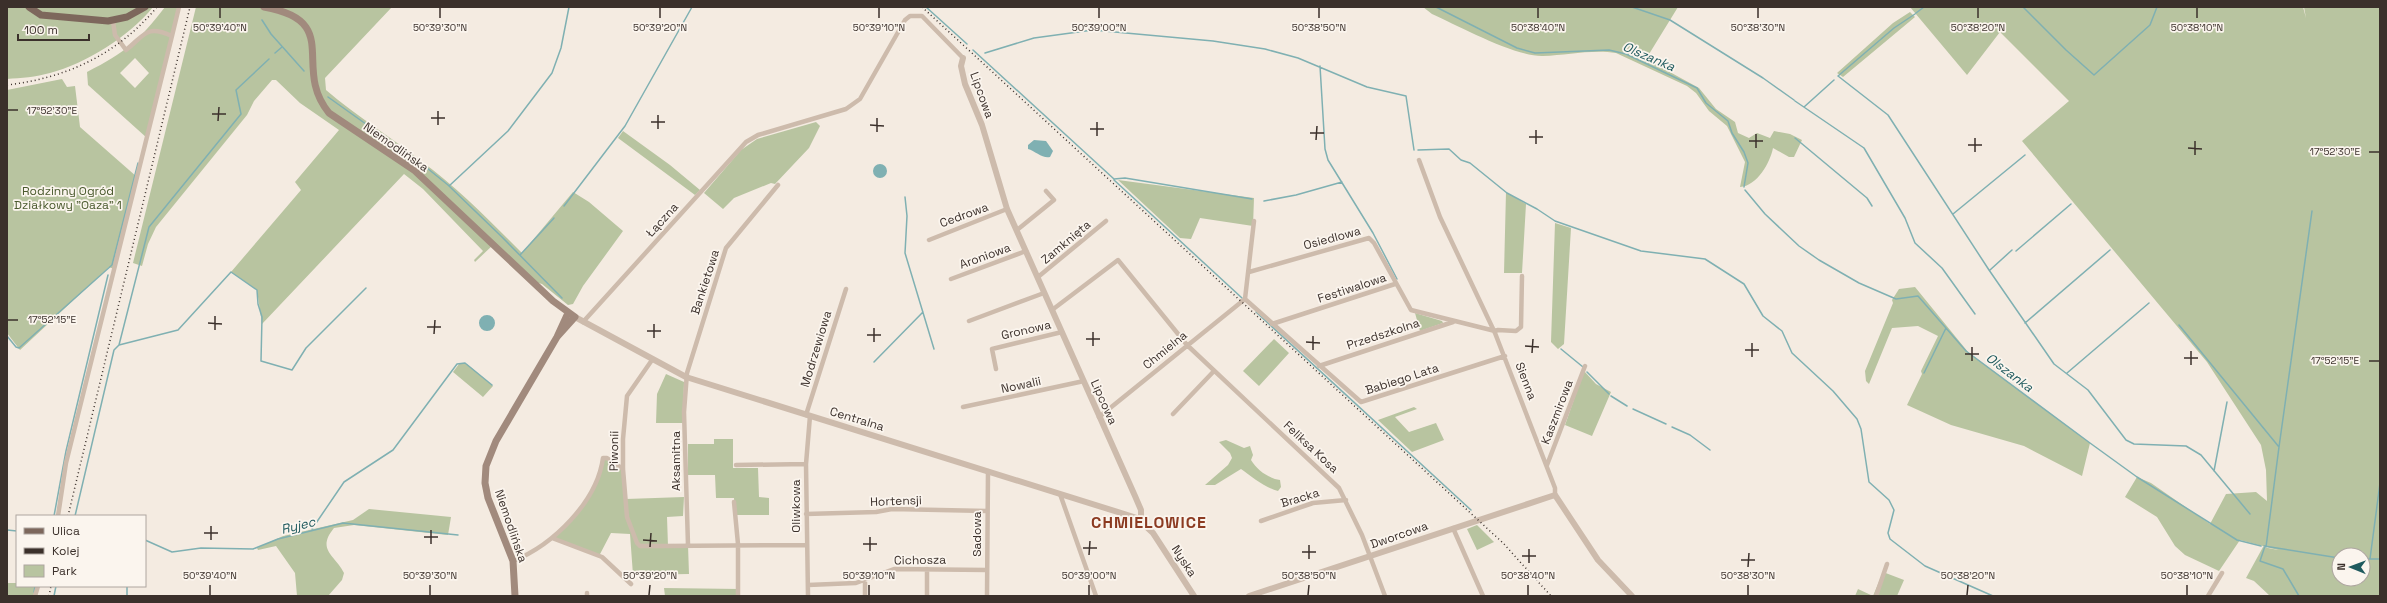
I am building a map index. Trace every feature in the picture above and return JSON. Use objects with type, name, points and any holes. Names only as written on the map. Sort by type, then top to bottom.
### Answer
[{"type":"main road","points":[[29,7],[35,13],[44,16],[113,21],[127,17],[145,7]]},
{"type":"main road","name":"Niemodlińska","points":[[264,7],[292,14],[307,29],[313,44],[312,73],[314,86],[319,99],[329,113],[414,170],[568,313],[575,317],[557,337]]},
{"type":"main road","name":"Niemodlińska","points":[[515,596],[513,561],[488,498],[485,483],[486,466],[496,441],[557,337],[568,313]]},
{"type":"street","points":[[58,515],[66,463],[179,7]]},
{"type":"street","name":"Łączna","points":[[584,322],[746,142],[758,135],[846,109],[855,104],[860,99],[905,20],[910,16],[922,16],[963,58]]},
{"type":"street","points":[[113,21],[115,35],[126,50],[150,30],[158,30],[172,36]]},
{"type":"street","name":"Lipcowa","points":[[963,58],[961,66],[965,84],[982,125],[1007,209],[1141,510],[1141,520]]},
{"type":"street","name":"Sienna","points":[[1419,160],[1440,217],[1495,331],[1547,465],[1555,488],[1555,495],[1598,560],[1632,596]]},
{"type":"street","name":"Bankietowa","points":[[686,377],[726,248],[778,185]]},
{"type":"street","points":[[1017,230],[1054,200],[1046,191]]},
{"type":"street","name":"Cedrowa","points":[[928,240],[1007,209]]},
{"type":"street","name":"Zamknięta","points":[[1038,277],[1106,221]]},
{"type":"street","points":[[1245,299],[1254,221]]},
{"type":"street","name":"Osiedlowa","points":[[1249,272],[1367,238],[1374,243],[1395,284]]},
{"type":"street","name":"Aroniowa","points":[[951,279],[1026,251]]},
{"type":"street","name":"Feliksa Kosa","points":[[1052,310],[1118,260],[1187,345],[1330,478],[1346,500],[1385,596]]},
{"type":"street","name":"Festiwalowa","points":[[1272,324],[1395,284],[1411,310],[1453,322],[1495,331],[1516,332],[1521,327],[1522,276]]},
{"type":"street","name":"Modrzewiowa","points":[[808,415],[846,289]]},
{"type":"street","points":[[969,321],[1044,293]]},
{"type":"street","name":"Babiego Lata","points":[[1245,299],[1361,402],[1505,356]]},
{"type":"street","name":"Chmielna","points":[[1099,417],[1245,299]]},
{"type":"street","name":"Centralna","points":[[575,317],[652,360],[686,377],[1125,513],[1141,520]]},
{"type":"street","name":"Przedszkolna","points":[[1319,366],[1453,322]]},
{"type":"street","name":"Gronowa","points":[[996,369],[992,349],[1062,332]]},
{"type":"street","name":"Piwonii","points":[[652,360],[627,396],[623,469],[627,517],[633,537],[640,546],[688,546]]},
{"type":"street","name":"Kaszmirowa","points":[[1547,465],[1585,366]]},
{"type":"street","points":[[1173,414],[1214,371]]},
{"type":"street","name":"Aksamitna","points":[[686,377],[684,412],[688,546]]},
{"type":"street","name":"Nowalii","points":[[963,407],[1084,381]]},
{"type":"street","name":"Oliwkowa","points":[[808,415],[806,464],[806,545],[808,596]]},
{"type":"street","points":[[513,561],[552,538],[567,526],[597,483],[603,458],[608,458],[623,469]]},
{"type":"street","points":[[736,465],[806,464]]},
{"type":"street","name":"Sadowa","points":[[987,596],[988,471]]},
{"type":"street","points":[[1060,494],[1096,596]]},
{"type":"street","name":"Dworcowa","points":[[1249,596],[1555,495]]},
{"type":"street","name":"Bracka","points":[[1261,521],[1313,503],[1346,500]]},
{"type":"street","points":[[734,502],[738,544],[738,596]]},
{"type":"street","name":"Hortensji","points":[[806,514],[876,512],[892,509],[987,511]]},
{"type":"street","name":"Nyska","points":[[1141,520],[1153,533],[1194,596]]},
{"type":"street","points":[[1453,528],[1482,596]]},
{"type":"street","points":[[552,538],[602,557],[631,584]]},
{"type":"street","points":[[688,546],[738,544],[806,545]]},
{"type":"street","points":[[1876,596],[1886,564]]},
{"type":"street","points":[[927,569],[927,596]]},
{"type":"street","name":"Cichosza","points":[[808,585],[844,585],[865,580],[890,570],[987,570]]},
{"type":"street","points":[[2208,596],[2222,573]]},
{"type":"street","points":[[865,580],[865,596]]},
{"type":"green space","points":[[7,7],[153,7],[120,38],[106,48],[78,63],[64,69],[45,74],[7,79]]},
{"type":"green space","points":[[165,7],[180,7],[147,138],[88,85],[87,72],[122,52],[139,38]],"holes":[[[135,58],[149,73],[135,88],[120,73]]]},
{"type":"green space","points":[[196,7],[392,7],[325,78],[326,90],[349,109],[435,171],[473,205],[522,253],[573,192],[589,202],[623,231],[583,286],[573,304],[568,305],[542,284],[531,281],[493,245],[475,262],[474,260],[483,251],[423,189],[404,174],[262,324],[257,290],[231,272],[301,190],[295,182],[339,130],[300,103],[276,80],[272,80],[254,101],[247,115],[156,227],[148,244],[142,266],[133,263]]},
{"type":"green space","points":[[1423,7],[1678,7],[1646,59],[1699,88],[1716,109],[1735,122],[1738,133],[1749,138],[1757,133],[1770,138],[1774,131],[1790,134],[1802,140],[1794,157],[1789,157],[1773,148],[1766,167],[1762,173],[1752,183],[1740,187],[1745,162],[1727,126],[1709,111],[1696,93],[1687,86],[1616,53],[1589,52],[1543,56],[1518,52],[1472,33],[1432,14]]},
{"type":"green space","points":[[1910,7],[2303,7],[2306,18],[2304,7],[2380,7],[2380,596],[2270,596],[2254,581],[2246,578],[2263,547],[2278,550],[2240,540],[2219,571],[2185,555],[2175,546],[2157,517],[2125,497],[2137,477],[2151,483],[2210,524],[2226,494],[2256,492],[2267,501],[2266,470],[2261,445],[2207,362],[2022,141],[2069,101],[2000,32],[1967,75]]},
{"type":"green space","points":[[1910,12],[1915,17],[1843,77],[1837,73],[1893,23]]},
{"type":"green space","name":"Rodzinny Ogród Działkowy \"Oaza\" 1","points":[[62,79],[67,87],[75,86],[80,127],[137,177],[114,269],[109,267],[20,350],[7,333],[7,90]]},
{"type":"green space","points":[[816,122],[820,126],[809,148],[775,184],[771,183],[734,198],[723,209],[704,193],[741,150],[757,139]]},
{"type":"green space","points":[[623,131],[670,165],[700,190],[695,195],[618,138]]},
{"type":"green space","points":[[1118,180],[1254,198],[1253,226],[1200,218],[1191,239],[1180,238]]},
{"type":"green space","points":[[1506,192],[1526,204],[1522,273],[1504,273]]},
{"type":"green space","points":[[1555,223],[1571,228],[1564,344],[1558,349],[1551,342]]},
{"type":"green space","points":[[1915,287],[1968,352],[2090,443],[2082,476],[2024,446],[1951,425],[1907,405],[1938,336],[1918,326],[1892,328],[1869,384],[1866,381],[1865,371],[1893,303],[1892,300],[1899,289]]},
{"type":"green space","points":[[1415,313],[1442,321],[1443,323],[1420,331]]},
{"type":"green space","points":[[1274,339],[1289,353],[1259,386],[1243,371]]},
{"type":"green space","points":[[459,364],[467,364],[493,386],[483,397],[453,372]]},
{"type":"green space","points":[[1584,371],[1596,384],[1611,392],[1592,436],[1565,425]]},
{"type":"green space","points":[[666,374],[684,382],[683,423],[656,423],[657,394]]},
{"type":"green space","points":[[1414,407],[1417,409],[1395,417],[1409,432],[1436,423],[1444,440],[1412,452],[1378,420]]},
{"type":"green space","points":[[714,439],[733,439],[733,468],[758,468],[759,497],[769,498],[769,515],[735,515],[734,498],[716,498],[715,475],[688,475],[688,444],[714,444]]},
{"type":"green space","points":[[1226,440],[1244,448],[1250,446],[1253,455],[1251,460],[1256,467],[1263,473],[1280,480],[1281,487],[1278,491],[1263,484],[1241,469],[1215,485],[1205,485],[1228,465],[1232,458],[1230,453],[1219,442]]},
{"type":"green space","points":[[603,458],[623,469],[626,499],[684,497],[683,516],[667,517],[668,546],[688,545],[689,574],[633,575],[630,534],[611,533],[599,556],[552,538],[567,526],[597,483]]},
{"type":"green space","points":[[369,509],[451,517],[448,535],[354,525],[334,528],[329,536],[327,547],[344,573],[342,580],[328,596],[297,596],[295,573],[276,546],[258,550],[257,548],[283,536],[353,520]]},
{"type":"green space","points":[[1477,525],[1494,542],[1477,550],[1467,529]]},
{"type":"green space","points":[[1883,572],[1904,580],[1897,596],[1873,596]]},
{"type":"green space","points":[[7,583],[16,583],[16,587],[38,587],[35,596],[7,596]]},
{"type":"green space","points":[[664,588],[740,589],[740,596],[665,596]]},
{"type":"green space","points":[[1858,589],[1873,596],[1855,596]]},
{"type":"water","points":[[1034,140],[1046,141],[1053,151],[1050,157],[1042,156],[1028,149],[1028,145]]},
{"type":"water","points":[[877,164],[883,164],[887,168],[887,174],[883,178],[877,178],[873,174],[873,168]]},
{"type":"water","points":[[487,315],[494,320],[495,323],[490,330],[487,331],[480,326],[479,323],[484,316]]},
{"type":"waterway","points":[[449,186],[508,131],[552,73],[561,48],[569,7]]},
{"type":"waterway","points":[[564,206],[625,126],[692,7]]},
{"type":"waterway","points":[[926,7],[967,44]]},
{"type":"waterway","name":"Olszanka","points":[[1436,7],[1517,48],[1535,53],[1609,50],[1626,54],[1697,88],[1706,103],[1728,121],[1732,133],[1744,152],[1748,163],[1744,187]]},
{"type":"waterway","points":[[1632,7],[1670,20],[1763,78],[1794,100]]},
{"type":"waterway","points":[[1916,13],[1924,7]]},
{"type":"waterway","points":[[2023,7],[2066,50],[2094,75],[2150,25],[2157,7]]},
{"type":"waterway","points":[[1838,76],[1894,28],[1915,14]]},
{"type":"waterway","points":[[262,20],[271,34],[304,71]]},
{"type":"waterway","points":[[985,53],[1034,38],[1093,30],[1213,41],[1265,49],[1298,58],[1367,87],[1406,96],[1414,150]]},
{"type":"waterway","points":[[275,53],[282,47]]},
{"type":"waterway","points":[[973,50],[1114,179],[1125,178],[1252,199]]},
{"type":"waterway","points":[[75,515],[114,350],[119,345],[149,227],[241,114],[236,90],[269,59]]},
{"type":"waterway","points":[[1320,66],[1325,149],[1328,160],[1373,233],[1397,279]]},
{"type":"waterway","points":[[1838,76],[1888,115],[1989,270],[2054,364],[2088,390],[2126,440],[2134,444],[2186,446],[2201,455],[2250,514]]},
{"type":"waterway","points":[[1804,107],[1834,80]]},
{"type":"waterway","points":[[328,97],[422,164],[448,185],[562,298]]},
{"type":"waterway","points":[[1795,101],[1864,148],[1905,218],[1915,243],[1942,268],[1975,314]]},
{"type":"waterway","points":[[1795,138],[1867,198],[1872,206]]},
{"type":"waterway","points":[[1418,150],[1449,149],[1461,160],[1470,163],[1507,193],[1537,209],[1555,221],[1641,251],[1705,259],[1744,284],[1763,316],[1782,331],[1792,353],[1833,391],[1857,419],[1861,429],[1869,482],[1889,500],[1894,510],[1888,533],[1890,539],[1925,566],[1993,596]]},
{"type":"waterway","points":[[1953,214],[2025,155]]},
{"type":"waterway","points":[[7,336],[16,347],[19,348],[112,265],[138,163]]},
{"type":"waterway","points":[[1114,180],[1242,298]]},
{"type":"waterway","points":[[1264,201],[1296,195],[1342,182]]},
{"type":"waterway","name":"Olszanka","points":[[1745,190],[1765,214],[1799,246],[1819,260],[1859,283],[1896,299],[1918,296],[1966,351],[2090,443],[2137,477],[2237,540],[2261,546]]},
{"type":"waterway","points":[[905,197],[907,216],[905,253],[934,349]]},
{"type":"waterway","points":[[2016,251],[2071,204]]},
{"type":"waterway","points":[[2279,447],[2312,211]]},
{"type":"waterway","points":[[520,255],[554,218]]},
{"type":"waterway","points":[[1990,270],[2012,250]]},
{"type":"waterway","points":[[2025,323],[2110,250]]},
{"type":"waterway","points":[[119,345],[178,330],[231,272],[257,290],[258,304],[262,317],[261,361],[292,370],[306,348],[366,288]]},
{"type":"waterway","points":[[54,515],[66,451],[108,275]]},
{"type":"waterway","points":[[2067,373],[2149,303]]},
{"type":"waterway","points":[[874,362],[923,312]]},
{"type":"waterway","points":[[1256,312],[1471,510]]},
{"type":"waterway","points":[[2179,325],[2279,447],[2266,547]]},
{"type":"waterway","points":[[1924,373],[1946,328]]},
{"type":"waterway","points":[[1561,349],[1583,367]]},
{"type":"waterway","points":[[312,529],[344,482],[393,450],[457,364],[465,363],[492,385]]},
{"type":"waterway","points":[[1587,372],[1609,394]]},
{"type":"waterway","points":[[1611,396],[1627,406]]},
{"type":"waterway","points":[[2214,471],[2227,402]]},
{"type":"waterway","points":[[1633,409],[1666,424]]},
{"type":"waterway","points":[[1672,427],[1690,435],[1710,450]]},
{"type":"waterway","points":[[2371,551],[2380,483]]},
{"type":"waterway","name":"Ryjec","points":[[146,540],[172,552],[201,548],[253,549],[278,539],[343,523],[458,535]]},
{"type":"waterway","name":"Ryjec","points":[[7,530],[16,531]]},
{"type":"waterway","name":"Olszanka","points":[[2264,546],[2331,557]]},
{"type":"waterway","points":[[2265,546],[2260,561],[2283,569],[2299,596]]},
{"type":"waterway","name":"Olszanka","points":[[2371,559],[2380,559]]},
{"type":"waterway","points":[[34,592],[35,587]]},
{"type":"waterway","points":[[54,596],[56,587]]},
{"type":"waterway","points":[[127,587],[127,596]]},
{"type":"railway","points":[[7,85],[29,82],[71,70],[90,61],[126,38],[142,24],[157,7]]},
{"type":"railway","points":[[68,515],[190,7]]},
{"type":"railway","points":[[922,7],[1503,543],[1551,596]]},
{"type":"railway","points":[[49,596],[51,587]]},
{"type":"district","name":"CHMIELOWICE","points":[[1149,522]]}]
